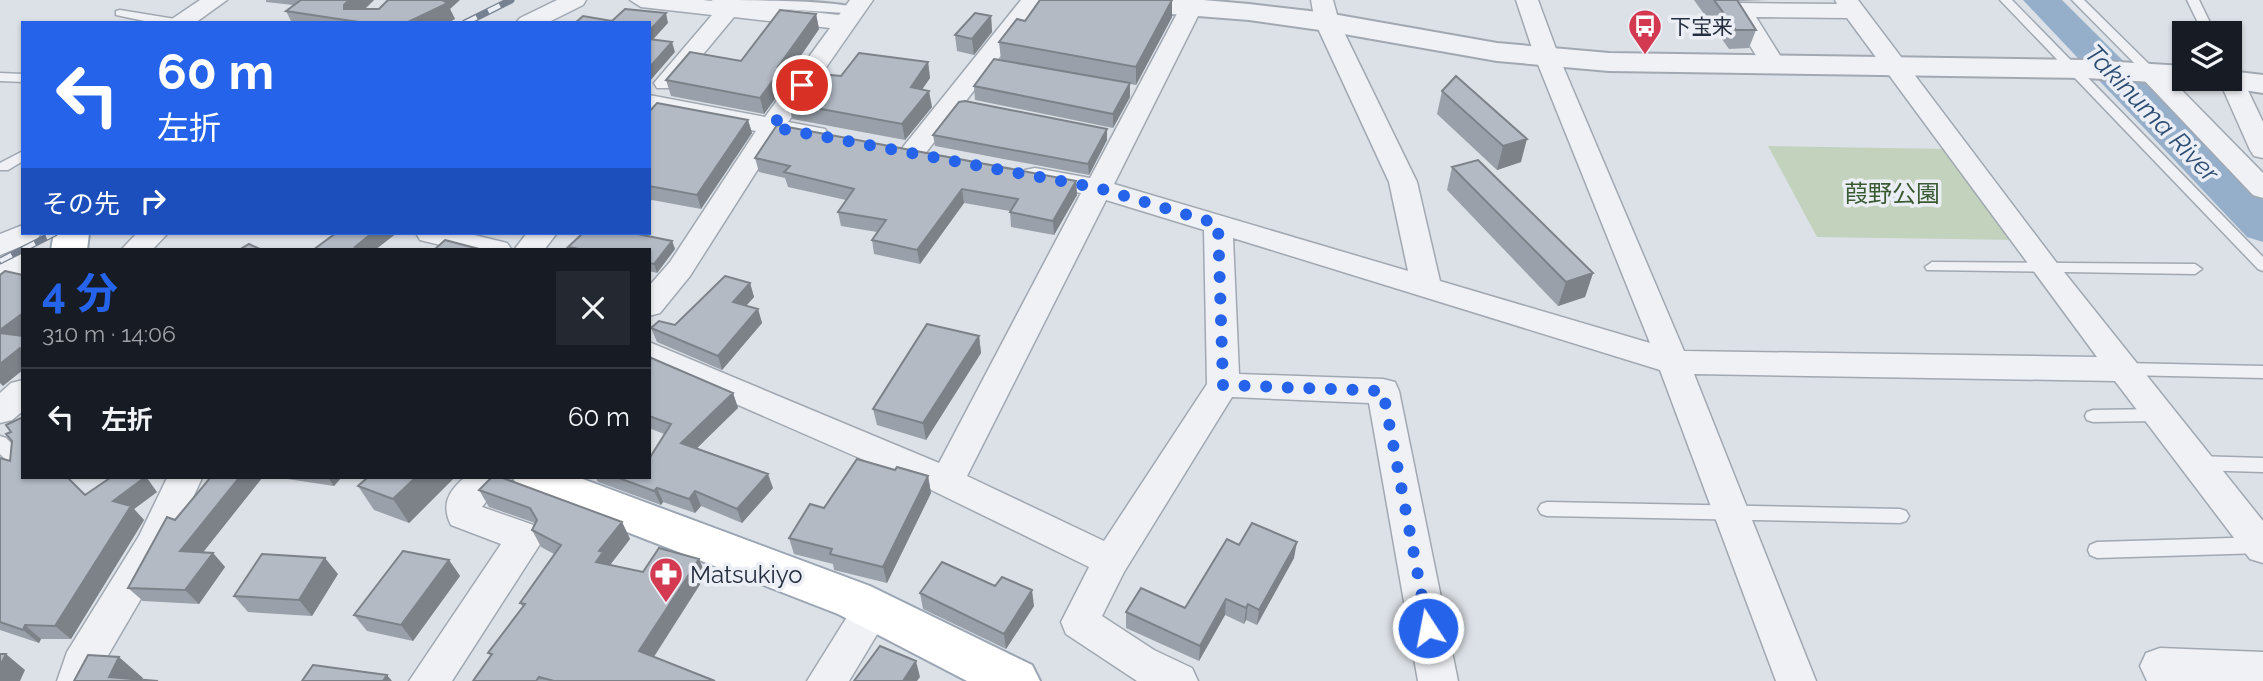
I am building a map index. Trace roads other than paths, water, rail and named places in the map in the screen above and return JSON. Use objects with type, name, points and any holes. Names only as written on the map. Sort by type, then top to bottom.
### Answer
[{"type":"main road","points":[[537,479],[874,608],[1015,681]]},
{"type":"street","points":[[179,21],[216,0]]},
{"type":"street","points":[[532,21],[575,0]]},
{"type":"street","points":[[641,0],[848,10]]},
{"type":"street","points":[[939,158],[900,150],[958,104],[989,65],[1033,0]]},
{"type":"street","points":[[1095,0],[1324,11],[1547,57],[1774,65],[2078,69],[2172,74]]},
{"type":"street","points":[[1527,0],[1547,57],[1673,362],[1797,681]]},
{"type":"street","points":[[724,5],[758,5],[788,1],[848,10]]},
{"type":"street","points":[[651,100],[724,5]]},
{"type":"street","points":[[947,481],[1098,188],[1118,136],[1140,93],[1192,6]]},
{"type":"street","points":[[1774,65],[1740,10],[1850,6],[2046,269],[2262,546]]},
{"type":"street","points":[[653,297],[680,269],[848,10]]},
{"type":"street","points":[[1324,11],[1403,182],[1426,287]]},
{"type":"street","points":[[2142,71],[2263,189]]},
{"type":"street","points":[[2242,80],[2263,84]]},
{"type":"street","points":[[2234,91],[2263,150]]},
{"type":"street","points":[[651,103],[836,138]]},
{"type":"street","points":[[1005,170],[1098,188],[1673,362],[2123,369]]},
{"type":"street","points":[[1178,681],[1140,663],[1080,622],[1111,561],[1223,385],[1218,224]]},
{"type":"street","points":[[0,246],[23,235]]},
{"type":"street","points":[[137,248],[152,235]]},
{"type":"street","points":[[438,235],[489,248]]},
{"type":"street","points":[[0,273],[21,262]]},
{"type":"street","points":[[651,354],[947,481],[1111,561]]},
{"type":"street","points":[[1223,385],[1383,391],[1438,681]]},
{"type":"street","points":[[0,411],[21,394]]},
{"type":"street","points":[[77,681],[81,664],[153,545],[184,479]]},
{"type":"street","points":[[429,681],[526,538],[464,516],[464,499],[486,479]]},
{"type":"street","points":[[827,681],[874,608]]},
{"type":"street","points":[[2170,681],[2160,666],[2263,670]]},
{"type":"lane","points":[[2006,0],[2078,69],[2263,265]]},
{"type":"lane","points":[[2078,0],[2142,71]]},
{"type":"lane","points":[[2193,0],[2203,21]]},
{"type":"lane","points":[[120,13],[165,21]]},
{"type":"lane","points":[[0,77],[21,78]]},
{"type":"lane","points":[[3,167],[21,156]]},
{"type":"lane","points":[[1932,267],[2196,269]]},
{"type":"lane","points":[[2123,369],[2263,372]]},
{"type":"lane","points":[[2093,416],[2159,415]]},
{"type":"lane","points":[[0,443],[21,464]]},
{"type":"lane","points":[[2195,463],[2263,465]]},
{"type":"lane","points":[[1547,509],[1900,516]]},
{"type":"lane","points":[[2097,550],[2262,546]]},
{"type":"waterway","name":"Takinuma River","points":[[2041,0],[2263,227]]},
{"type":"railway","points":[[469,21],[511,0]]},
{"type":"railway","points":[[26,248],[51,235]]},
{"type":"railway","points":[[0,261],[21,250]]},
{"type":"place","name":"下宝来","points":[[1645,56]]},
{"type":"place","name":"Matsukiyo","points":[[666,604]]},
{"type":"park label","name":"葭野公園","points":[[1892,193]]}]
